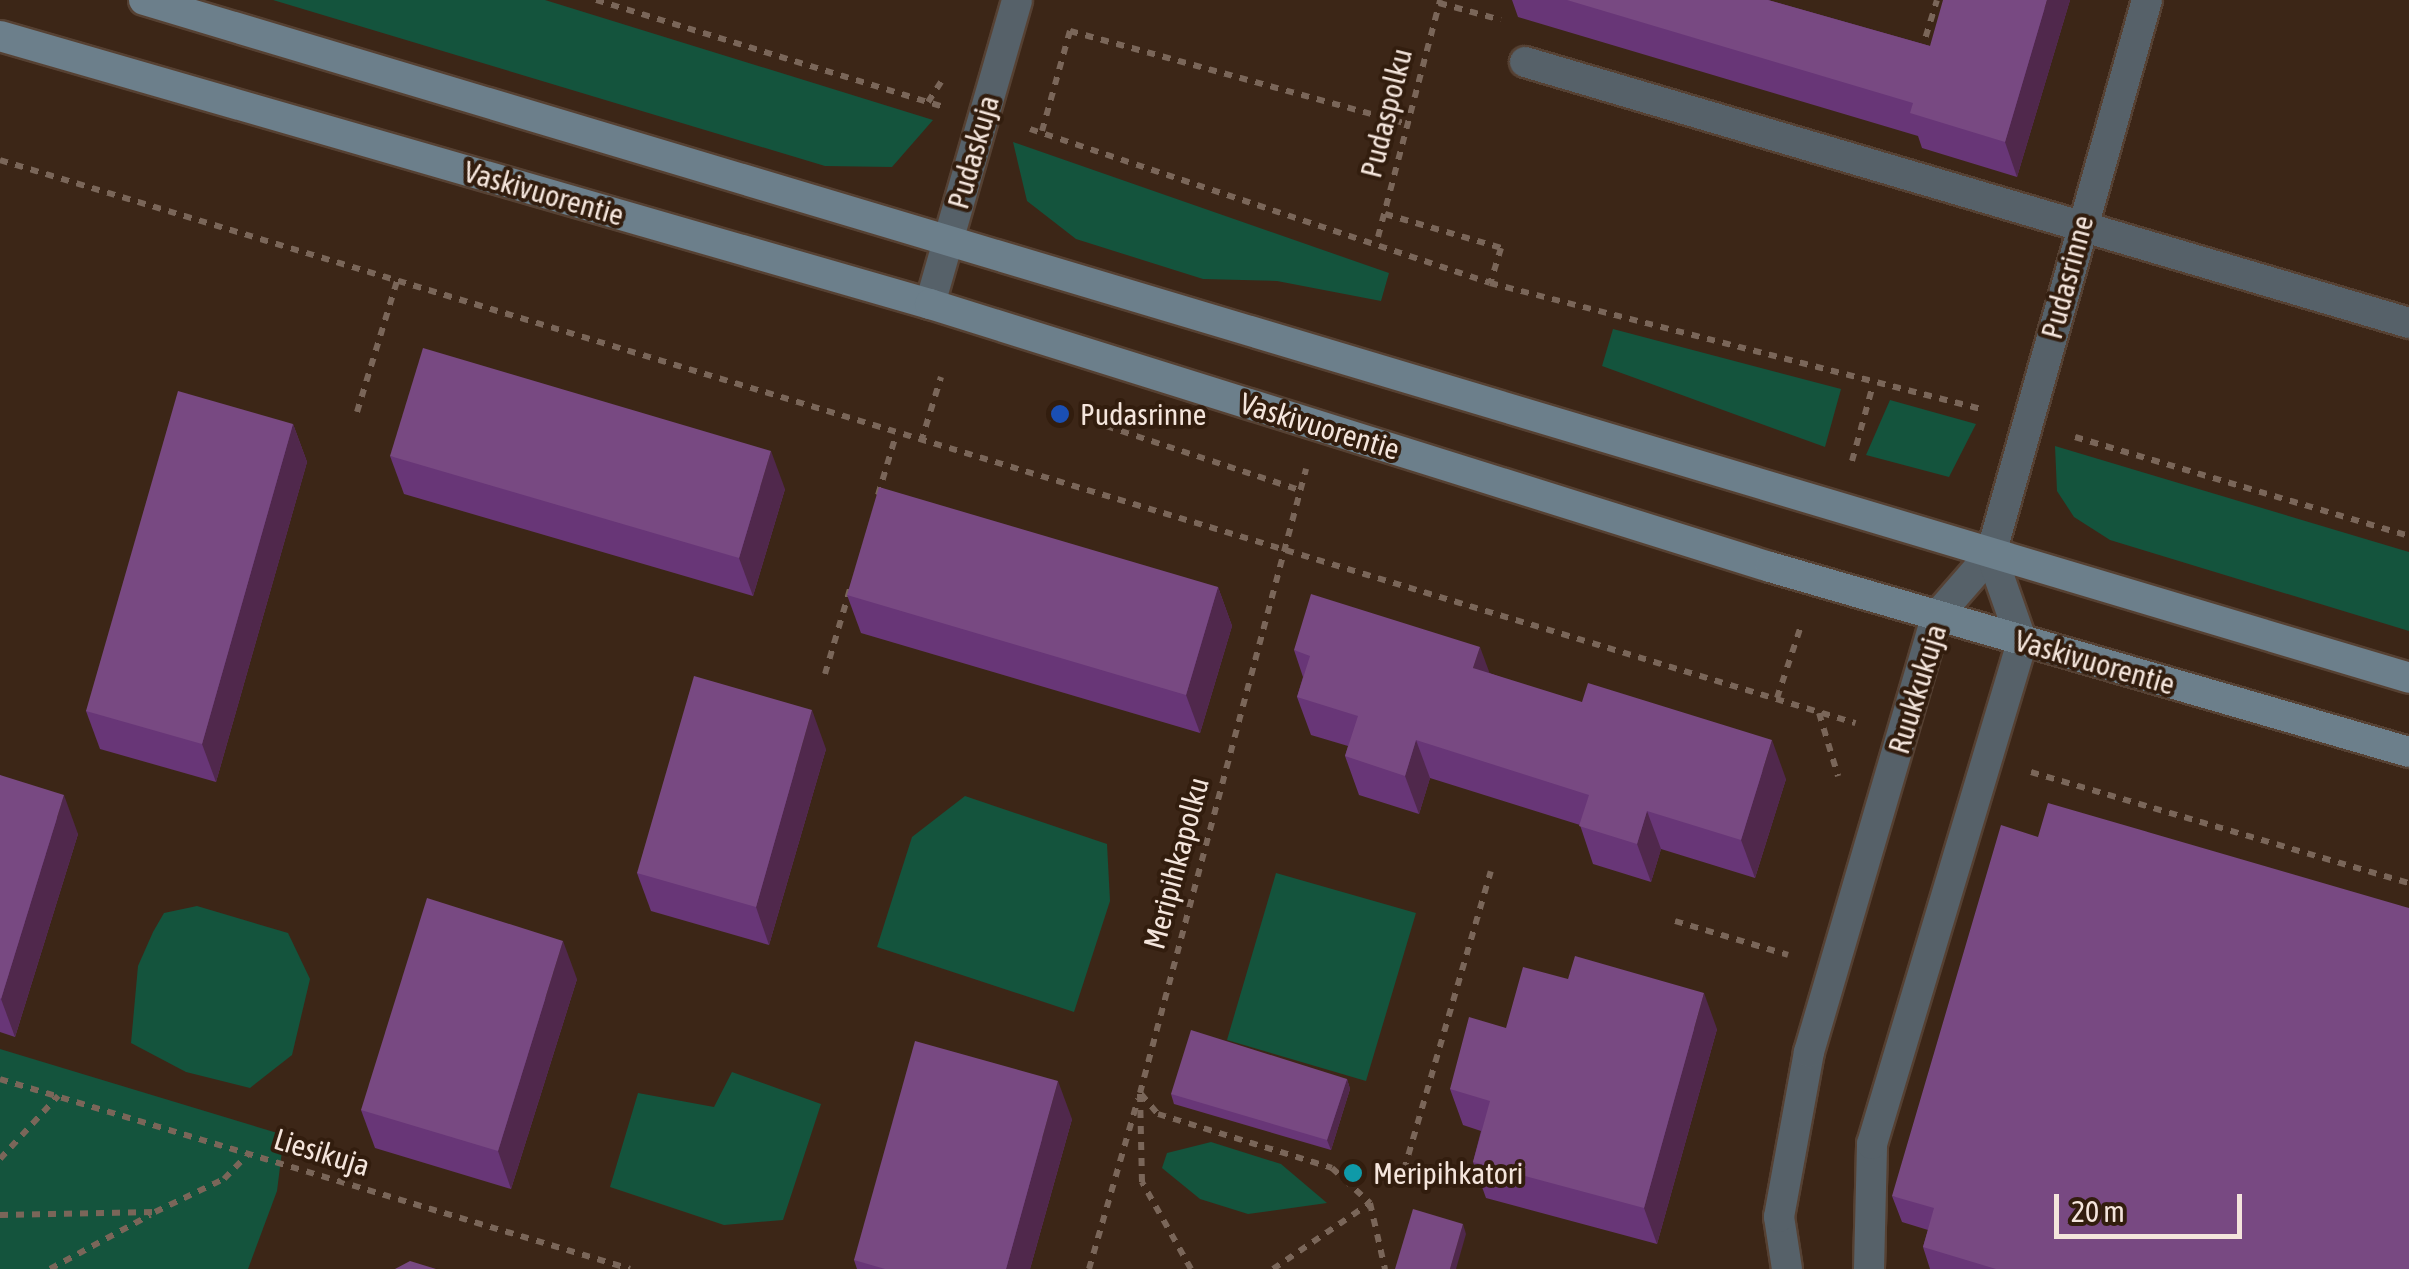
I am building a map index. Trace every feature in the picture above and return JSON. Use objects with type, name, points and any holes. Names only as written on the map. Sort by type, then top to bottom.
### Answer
[{"type":"main road","points":[[144,0],[2409,678]]},
{"type":"main road","name":"Vaskivuorentie","points":[[0,36],[930,304],[1936,616],[2409,752]]},
{"type":"street","name":"Pudaskuja","points":[[930,304],[1017,0]]},
{"type":"street","name":"Pudasrinne","points":[[1991,554],[2080,226],[2148,0]]},
{"type":"street","points":[[1526,62],[2409,322]]},
{"type":"street","points":[[1869,1269],[1872,1144],[2022,642],[1991,554]]},
{"type":"street","name":"Ruukkukuja","points":[[1786,1269],[1778,1218],[1809,1052],[1936,616],[1991,554]]},
{"type":"path","points":[[596,0],[984,119],[1042,131],[1490,283],[2028,423],[2409,536]]},
{"type":"path","points":[[1916,69],[1937,0]]},
{"type":"path","points":[[1440,2],[1510,23]]},
{"type":"path","name":"Pudaspolku","points":[[1378,237],[1403,124],[1440,2]]},
{"type":"path","points":[[1042,131],[1070,31],[1403,124]]},
{"type":"path","points":[[0,160],[1284,553],[1903,736]]},
{"type":"path","points":[[1385,214],[1501,248],[1490,283]]},
{"type":"path","points":[[357,412],[396,282]]},
{"type":"path","points":[[921,442],[941,377]]},
{"type":"path","points":[[1106,426],[1300,490]]},
{"type":"path","points":[[876,501],[896,434]]},
{"type":"path","name":"Meripihkapolku","points":[[1191,1269],[1142,1182],[1140,1093],[1307,463]]},
{"type":"path","points":[[825,674],[856,570]]},
{"type":"path","points":[[1988,760],[2409,883]]},
{"type":"path","points":[[1404,1170],[1491,871]]},
{"type":"path","points":[[1674,921],[1794,957]]},
{"type":"path","name":"Liesikuja","points":[[0,1079],[630,1269]]},
{"type":"path","points":[[1140,1093],[1158,1114],[1332,1168],[1370,1203],[1385,1269]]},
{"type":"path","points":[[1089,1269],[1140,1093]]},
{"type":"path","points":[[0,1159],[58,1096]]},
{"type":"path","points":[[50,1269],[224,1179],[249,1153]]},
{"type":"path","points":[[1272,1269],[1370,1203]]},
{"type":"path","points":[[0,1214],[156,1212]]},
{"type":"green space","points":[[273,0],[545,0],[933,120],[892,167],[825,166]]},
{"type":"green space","points":[[1013,142],[1389,273],[1381,301],[1277,281],[1203,279],[1076,239],[1027,201]]},
{"type":"green space","points":[[1613,329],[1841,389],[1825,447],[1602,366]]},
{"type":"green space","points":[[1890,400],[1976,424],[1949,477],[1866,455]]},
{"type":"green space","points":[[2055,446],[2409,552],[2409,631],[2110,540],[2074,517],[2057,491]]},
{"type":"green space","points":[[965,796],[1107,844],[1110,901],[1074,1012],[877,947],[912,837]]},
{"type":"green space","points":[[1276,873],[1416,913],[1366,1081],[1227,1040]]},
{"type":"green space","points":[[197,906],[288,933],[310,979],[292,1055],[250,1088],[186,1072],[131,1043],[138,966],[153,932],[164,913]]},
{"type":"green space","points":[[0,1049],[284,1135],[277,1191],[248,1269],[0,1269]]},
{"type":"green space","points":[[732,1072],[821,1104],[783,1220],[724,1225],[610,1187],[638,1093],[714,1107]]},
{"type":"green space","points":[[1211,1142],[1281,1164],[1327,1203],[1248,1214],[1200,1199],[1162,1168],[1167,1153]]},
{"type":"building","points":[[1567,0],[1768,0],[1930,46],[1943,0],[2047,0],[2005,142],[1910,113],[1913,103]]},
{"type":"building","points":[[423,348],[771,451],[739,558],[390,456]]},
{"type":"building","points":[[178,391],[293,424],[202,744],[86,711]]},
{"type":"building","points":[[879,487],[1218,587],[1186,695],[847,595]]},
{"type":"building","points":[[1311,594],[1480,647],[1473,668],[1582,702],[1588,683],[1772,740],[1741,840],[1647,811],[1637,844],[1579,826],[1589,795],[1416,740],[1405,776],[1345,756],[1358,716],[1297,697],[1310,656],[1294,650]]},
{"type":"building","points":[[694,676],[812,710],[756,907],[637,873]]},
{"type":"building","points":[[0,775],[64,795],[1,999],[0,998]]},
{"type":"building","points":[[2048,803],[2409,908],[2409,1269],[1996,1269],[1923,1247],[1934,1208],[1892,1196],[2001,825],[2038,837]]},
{"type":"building","points":[[427,898],[563,941],[498,1151],[361,1110]]},
{"type":"building","points":[[1575,956],[1704,993],[1644,1208],[1473,1162],[1490,1101],[1450,1089],[1469,1017],[1506,1028],[1523,967],[1568,979]]},
{"type":"building","points":[[1191,1030],[1347,1079],[1327,1140],[1171,1094]]},
{"type":"building","points":[[915,1041],[1058,1081],[1006,1269],[885,1269],[854,1260]]},
{"type":"building","points":[[1413,1209],[1463,1224],[1450,1269],[1395,1269]]},
{"type":"building","points":[[410,1261],[436,1269],[395,1269]]},
{"type":"place","name":"Pudasrinne","points":[[1060,414]]},
{"type":"place","name":"Meripihkatori","points":[[1353,1173]]}]
